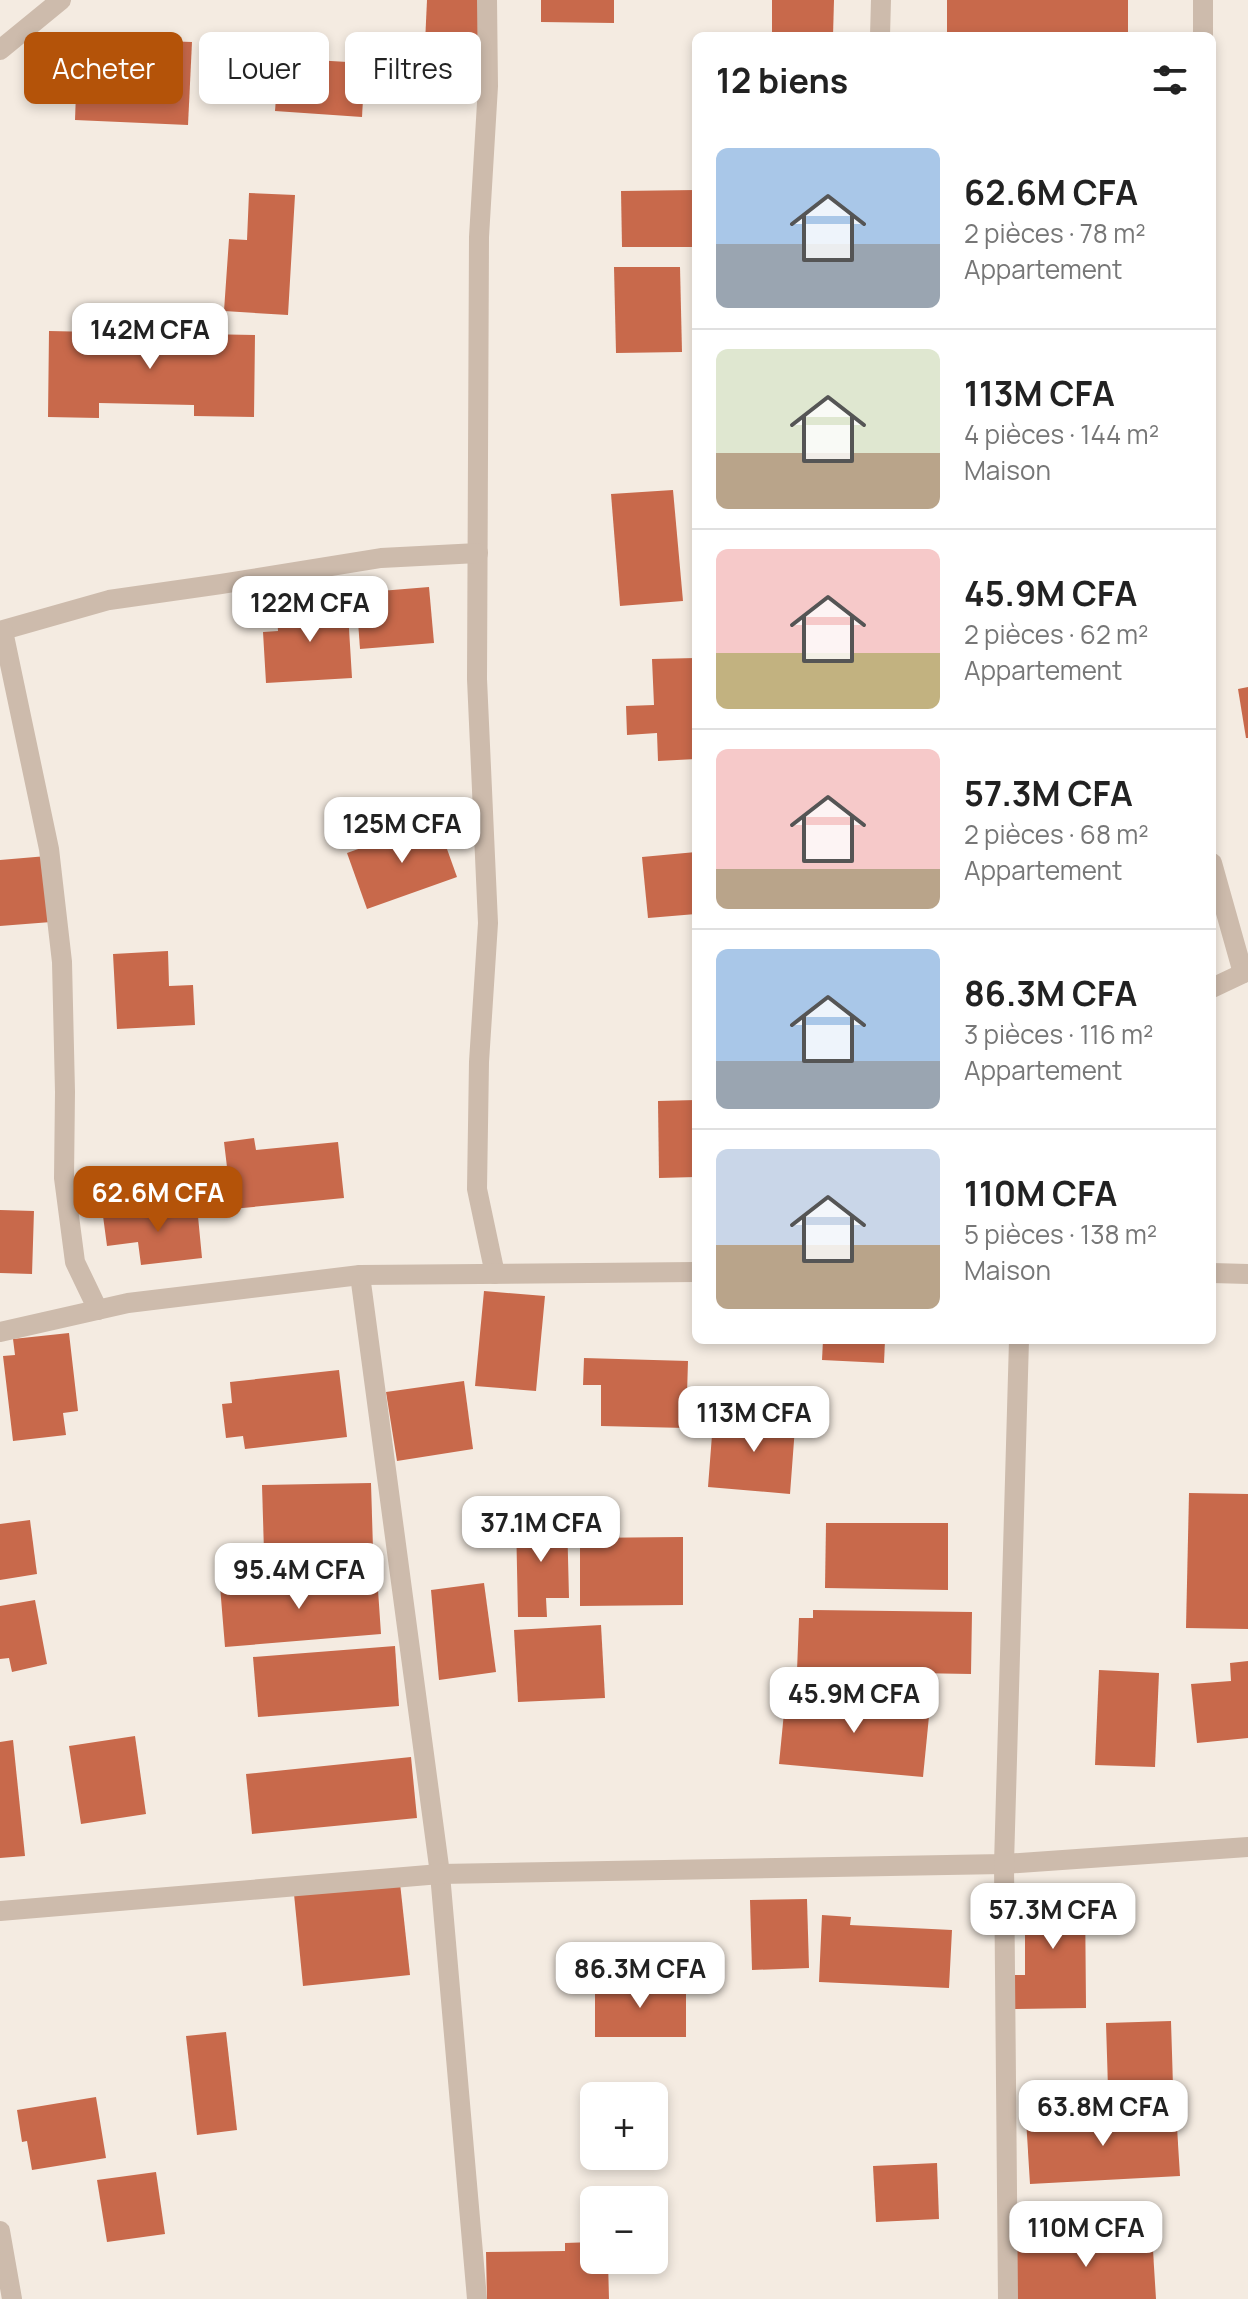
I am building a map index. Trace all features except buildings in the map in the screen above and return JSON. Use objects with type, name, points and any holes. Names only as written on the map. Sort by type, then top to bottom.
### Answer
[{"type":"street","points":[[0,50],[61,0]]},
{"type":"street","points":[[487,0],[488,86],[479,237],[477,679],[488,923],[479,1062],[477,1189],[495,1274]]},
{"type":"street","points":[[880,32],[881,0]]},
{"type":"street","points":[[1203,0],[1203,32]]},
{"type":"street","points":[[98,1310],[75,1262],[69,1220],[64,1178],[62,962],[49,849],[2,631],[109,600],[381,558],[478,553]]},
{"type":"street","points":[[1216,876],[1246,972],[1216,986]]},
{"type":"street","points":[[0,1332],[128,1303],[360,1275],[692,1272]]},
{"type":"street","points":[[1216,1273],[1248,1274]]},
{"type":"street","points":[[360,1275],[440,1874],[477,2299]]},
{"type":"street","points":[[1008,2299],[1004,1864],[1019,1344]]},
{"type":"street","points":[[0,1911],[440,1874],[1004,1864],[1248,1847]]},
{"type":"street","points":[[0,2231],[12,2299]]}]
